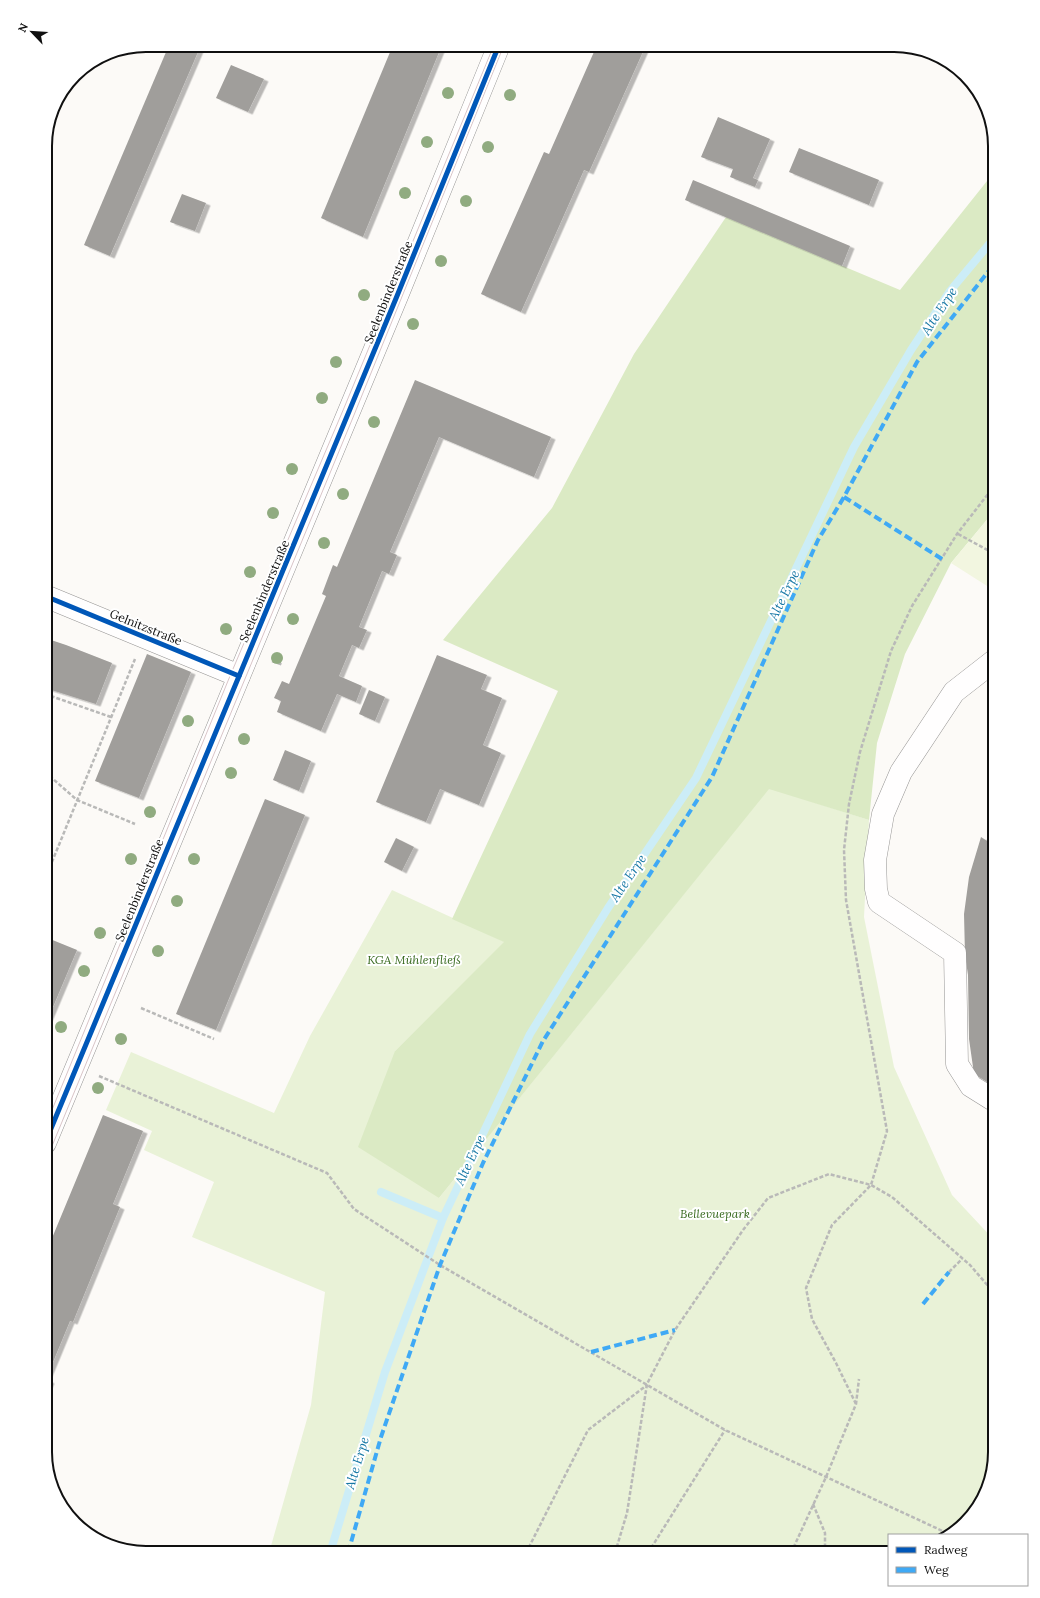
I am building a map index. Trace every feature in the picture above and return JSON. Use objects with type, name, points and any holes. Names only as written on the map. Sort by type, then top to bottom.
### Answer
[{"type":"street","name":"Seelenbinderstraße","points":[[52,1126],[397,296],[496,52]]},
{"type":"street","name":"Gelnitzstraße","points":[[52,599],[239,676]]},
{"type":"street","points":[[988,665],[954,692],[901,772],[883,814],[875,860],[876,889],[879,902],[955,953],[956,1064],[971,1086],[988,1097]]},
{"type":"path","points":[[942,559],[958,534],[988,494]]},
{"type":"path","points":[[958,534],[988,550]]},
{"type":"path","points":[[52,862],[136,656]]},
{"type":"path","points":[[52,697],[111,718]]},
{"type":"path","points":[[52,778],[78,800],[135,824]]},
{"type":"path","points":[[141,1008],[214,1039]]},
{"type":"path","points":[[111,1081],[327,1173],[354,1209],[440,1265],[725,1430],[944,1531]]},
{"type":"path","points":[[617,1546],[627,1513],[647,1384],[675,1330],[743,1230],[768,1198],[829,1174],[871,1185],[892,1197],[962,1259],[988,1287]]},
{"type":"path","points":[[856,1404],[812,1319],[806,1288],[832,1225],[871,1185]]},
{"type":"path","points":[[949,1272],[962,1259]]},
{"type":"path","points":[[794,1546],[826,1477],[856,1404],[859,1379]]},
{"type":"path","points":[[530,1546],[588,1430],[647,1384]]},
{"type":"path","points":[[652,1546],[725,1430]]},
{"type":"path","points":[[813,1504],[825,1532],[825,1546]]},
{"type":"green space","points":[[988,180],[988,518],[951,563],[905,654],[877,743],[869,820],[769,789],[439,1198],[358,1147],[395,1051],[504,942],[452,919],[558,691],[443,640],[552,508],[634,354],[726,217],[900,290]]},
{"type":"green space","points":[[988,518],[988,587],[951,563]]},
{"type":"green space","name":"Bellevuepark","points":[[769,788],[869,820],[864,917],[894,1067],[952,1195],[988,1234],[988,1452],[985,1477],[975,1499],[961,1519],[939,1534],[888,1534],[888,1546],[271,1546],[311,1405],[325,1292],[192,1237],[214,1182],[144,1150],[152,1131],[106,1110],[131,1052],[274,1113],[310,1036],[392,890],[505,942],[395,1051],[439,1198]]},
{"type":"building","points":[[166,52],[198,52],[110,256],[84,245]]},
{"type":"building","points":[[390,52],[439,52],[363,237],[321,218]]},
{"type":"building","points":[[594,52],[643,52],[589,172],[584,170],[521,312],[481,294],[544,152],[549,154]]},
{"type":"building","points":[[231,65],[264,79],[248,112],[216,98]]},
{"type":"building","points":[[718,117],[770,139],[753,178],[758,180],[755,187],[730,177],[733,169],[701,157]]},
{"type":"building","points":[[799,148],[879,180],[869,205],[789,172]]},
{"type":"building","points":[[693,180],[850,246],[842,266],[685,200]]},
{"type":"building","points":[[182,194],[206,203],[195,231],[170,222]]},
{"type":"building","points":[[415,380],[551,437],[534,477],[439,437],[390,552],[397,555],[389,574],[382,571],[359,627],[367,630],[359,648],[352,645],[339,676],[362,686],[356,702],[337,694],[321,731],[277,712],[281,701],[274,698],[282,681],[289,684],[326,596],[322,594],[333,565],[337,567]]},
{"type":"building","points":[[52,640],[112,663],[96,704],[52,690]]},
{"type":"building","points":[[147,654],[191,672],[139,798],[95,781]]},
{"type":"building","points":[[437,655],[487,675],[481,689],[502,698],[483,745],[501,753],[479,805],[440,789],[426,822],[376,802]]},
{"type":"building","points":[[369,690],[385,697],[375,721],[359,714]]},
{"type":"building","points":[[285,750],[311,761],[299,791],[273,780]]},
{"type":"building","points":[[265,799],[305,815],[216,1030],[176,1014]]},
{"type":"building","points":[[981,837],[988,842],[988,1083],[974,1074],[969,1039],[968,975],[965,955],[964,914],[969,877]]},
{"type":"building","points":[[396,838],[414,847],[402,871],[384,862]]},
{"type":"building","points":[[52,940],[77,950],[52,1009]]},
{"type":"building","points":[[103,1115],[143,1131],[113,1204],[120,1207],[73,1322],[70,1321],[52,1364],[52,1238]]},
{"type":"waterway","name":"Alte Erpe","points":[[332,1546],[385,1372],[443,1218],[530,1034],[608,908],[696,778],[854,447],[911,350],[950,291],[988,245]]},
{"type":"waterway","points":[[381,1192],[443,1218]]},
{"type":"tram line","points":[[52,1110],[230,676],[344,408],[491,52]]},
{"type":"tram line","points":[[52,1146],[354,415],[501,52]]},
{"type":"marked path","points":[[350,1546],[381,1437],[440,1265],[483,1163],[543,1041],[712,777],[818,540],[844,497],[917,362],[988,272]]},
{"type":"marked path","points":[[844,497],[942,559]]},
{"type":"marked path","points":[[923,1304],[949,1272]]},
{"type":"marked path","points":[[591,1352],[675,1330]]},
{"type":"cycle path","points":[[52,1126],[397,296],[496,52]]},
{"type":"cycle path","points":[[52,599],[239,676]]},
{"type":"park label","name":"KGA Mühlenfließ","points":[[414,959]]}]
